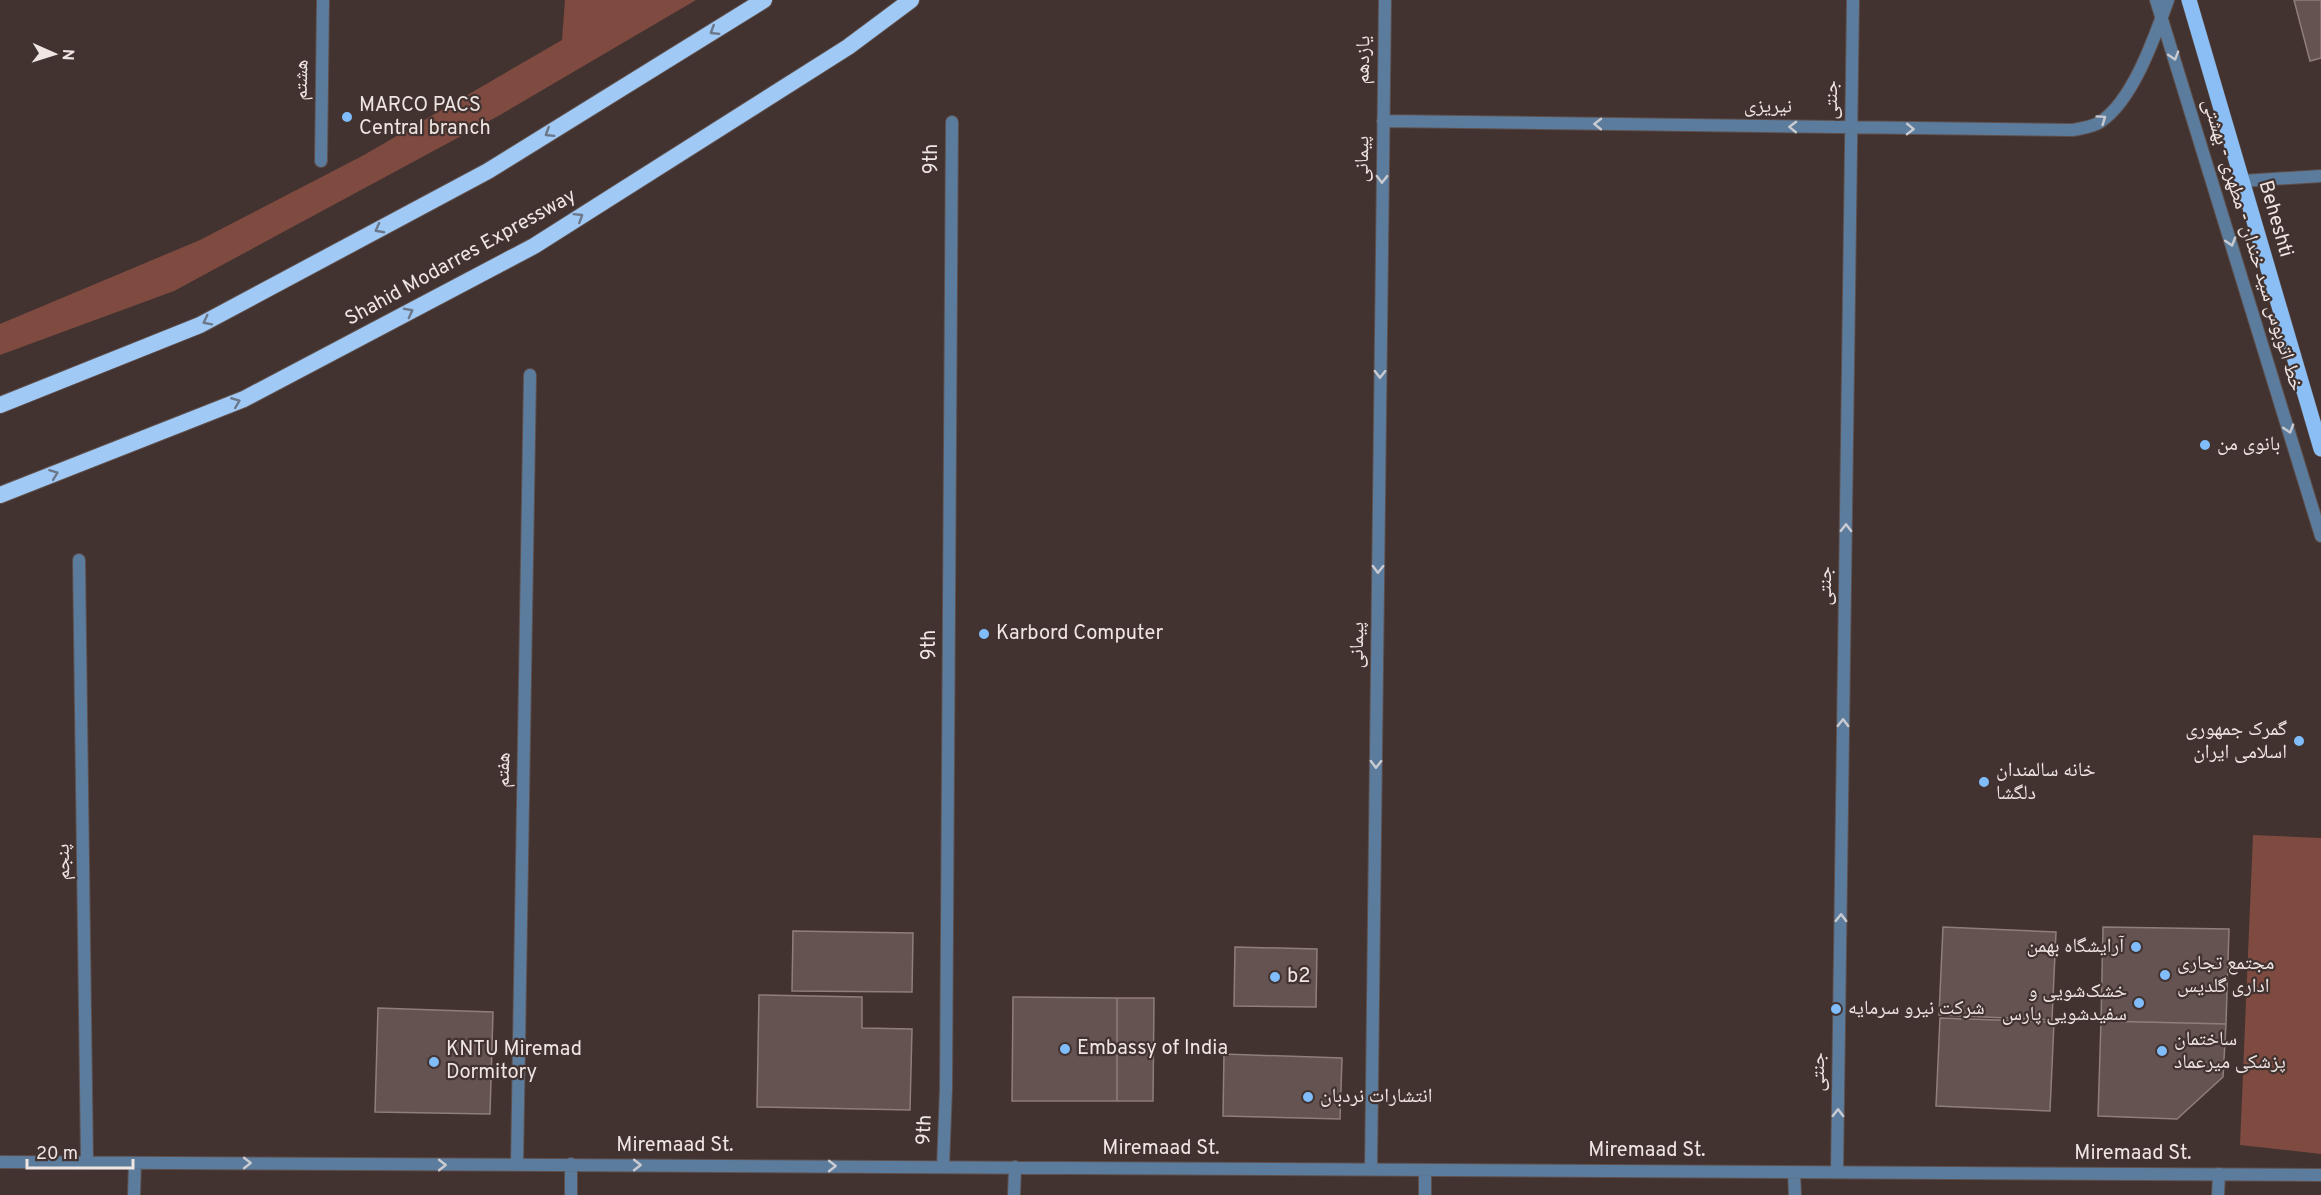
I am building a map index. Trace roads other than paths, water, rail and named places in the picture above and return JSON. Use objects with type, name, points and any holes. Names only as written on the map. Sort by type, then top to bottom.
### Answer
[{"type":"highway","points":[[0,405],[200,325],[488,171],[764,0]]},
{"type":"highway","name":"Shahid Modarres Expressway","points":[[0,495],[244,399],[534,246],[848,47],[911,0]]},
{"type":"main road","name":"Beheshti","points":[[2188,0],[2321,449]]},
{"type":"street","name":"هشتم","points":[[321,161],[323,0]]},
{"type":"street","name":"یازدهم","points":[[1383,121],[1385,0]]},
{"type":"street","name":"جنتی","points":[[1837,1172],[1853,0]]},
{"type":"street","name":"خط اتوبوس سید خندان - مطهری - بهشتی","points":[[2156,0],[2321,536]]},
{"type":"street","name":"نیریزی","points":[[1383,121],[2073,130],[2100,123],[2115,110],[2127,91],[2168,0]]},
{"type":"street","name":"پیمانی","points":[[1371,1169],[1383,121]]},
{"type":"street","name":"9th","points":[[943,1167],[946,1088],[952,123]]},
{"type":"street","points":[[2242,181],[2321,176]]},
{"type":"street","name":"هفتم","points":[[517,1165],[530,375]]},
{"type":"street","name":"پنجم","points":[[79,560],[87,1162]]},
{"type":"street","name":"Miremaad St.","points":[[0,1162],[2321,1175]]},
{"type":"street","points":[[134,1195],[135,1163]]},
{"type":"street","points":[[571,1164],[571,1195]]},
{"type":"street","points":[[1014,1195],[1015,1167]]},
{"type":"street","points":[[1425,1170],[1425,1195]]},
{"type":"street","points":[[1794,1172],[1795,1195]]},
{"type":"street","points":[[2218,1195],[2219,1174]]},
{"type":"place","name":"MARCO PACS Central branch","points":[[347,117]]},
{"type":"place","name":"بانوی من","points":[[2205,445]]},
{"type":"place","name":"Karbord Computer","points":[[984,634]]},
{"type":"place","name":"گمرک جمهوری اسلامی ایران","points":[[2299,741]]},
{"type":"place","name":"خانه سالمندان دلگشا","points":[[1984,782]]},
{"type":"place","name":"آرایشگاه بهمن","points":[[2136,947]]},
{"type":"place","name":"مجتمع تجاری اداری گلدیس","points":[[2165,975]]},
{"type":"place","name":"b2","points":[[1275,977]]},
{"type":"place","name":"خشک‌شویی و سفیدشویی پارس","points":[[2139,1003]]},
{"type":"place","name":"شرکت نیرو سرمایه","points":[[1836,1009]]},
{"type":"place","name":"Embassy of India","points":[[1065,1049]]},
{"type":"place","name":"ساختمان پزشکی میرعماد","points":[[2162,1051]]},
{"type":"place","name":"KNTU Miremad Dormitory","points":[[434,1062]]},
{"type":"place","name":"انتشارات نردبان","points":[[1308,1097]]}]
